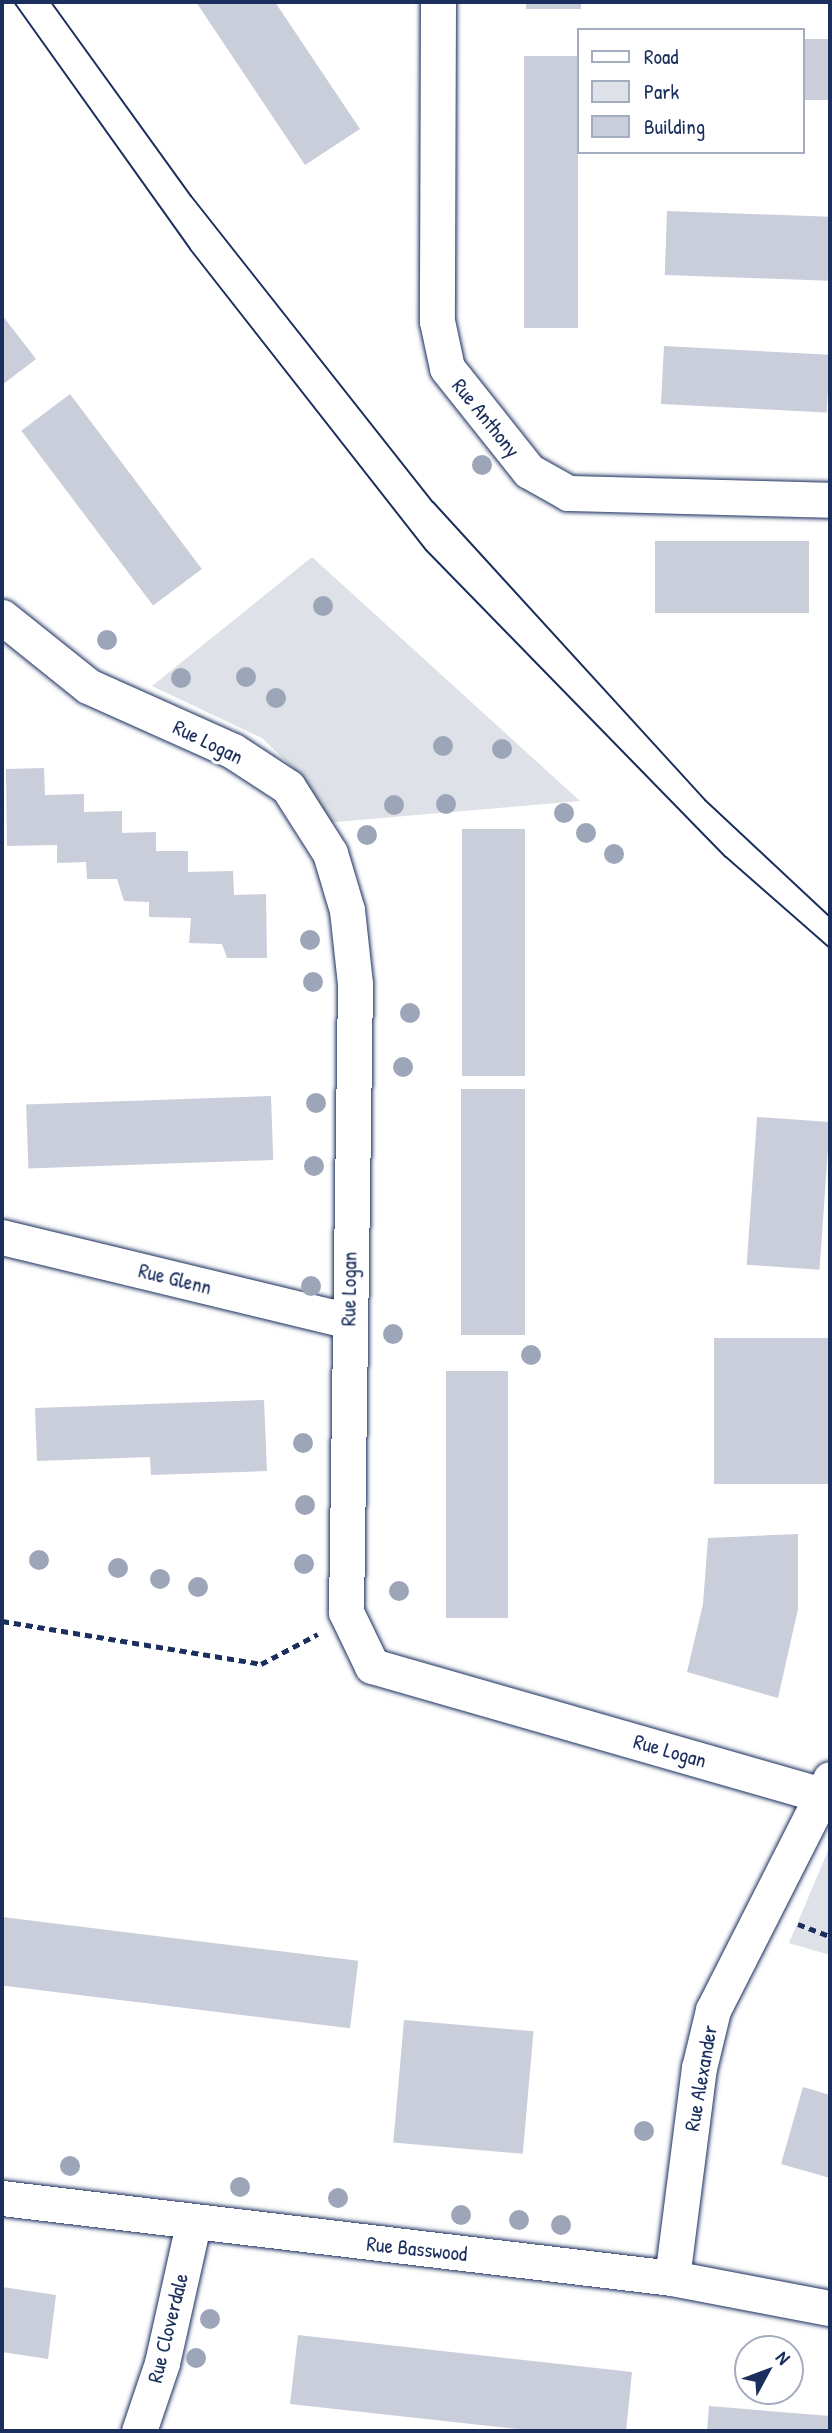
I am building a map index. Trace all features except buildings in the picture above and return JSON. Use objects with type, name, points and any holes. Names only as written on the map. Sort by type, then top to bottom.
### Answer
[{"type":"street","name":"Rue Anthony","points":[[433,6],[440,333],[447,368],[529,471],[568,493],[830,500]]},
{"type":"street","name":"Rue Logan","points":[[2,617],[88,686],[233,751],[288,787],[330,853],[347,910],[355,984],[348,1321],[346,1612],[372,1666],[827,1787]]},
{"type":"street","name":"Rue Glenn","points":[[2,1237],[348,1321]]},
{"type":"street","name":"Rue Alexander","points":[[672,2278],[699,2068],[713,2010],[827,1787]]},
{"type":"street","name":"Rue Basswood","points":[[2,2198],[193,2224],[672,2278],[830,2308]]},
{"type":"street","name":"Rue Cloverdale","points":[[139,2431],[162,2364],[193,2224]]},
{"type":"path","points":[[2,1621],[261,1664],[303,1646],[346,1612]]},
{"type":"green space","points":[[312,557],[580,801],[324,823],[298,773],[262,738],[152,686]]},
{"type":"green space","points":[[830,1846],[830,1955],[789,1943]]},
{"type":"tram line","points":[[14,2],[190,249],[426,550],[726,857],[830,948]]},
{"type":"tram line","points":[[51,2],[191,196],[433,502],[705,800],[830,917]]}]
